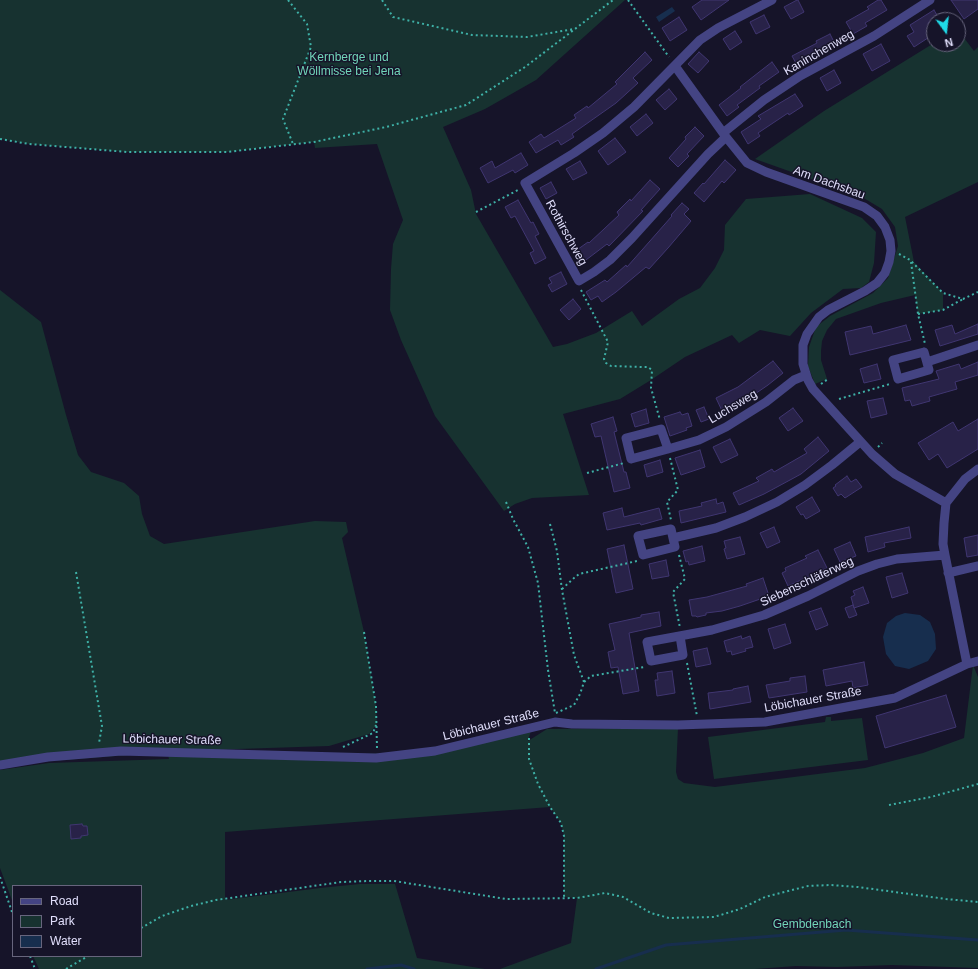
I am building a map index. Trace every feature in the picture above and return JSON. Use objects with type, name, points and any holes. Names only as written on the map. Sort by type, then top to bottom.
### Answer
[{"type":"street","points":[[526,186],[525,183],[574,153],[634,107],[700,40],[718,28],[772,0]]},
{"type":"street","name":"Kaninchenweg","points":[[725,135],[764,100],[800,76],[874,36],[930,0]]},
{"type":"street","name":"Am Dachsbau","points":[[675,66],[746,163],[754,168],[864,207],[877,216],[885,227],[890,240],[891,250],[885,273],[877,283],[865,291],[828,310],[819,317],[807,334],[803,345],[803,364],[806,375],[813,388],[860,442],[895,474],[946,503]]},
{"type":"street","name":"Rothirschweg","points":[[526,186],[579,281],[594,272],[616,254],[632,238],[725,135]]},
{"type":"street","points":[[926,357],[929,370],[898,379],[893,360],[926,357],[978,345]]},
{"type":"street","name":"Luchsweg","points":[[632,458],[699,440],[726,427],[766,402],[794,380],[806,375]]},
{"type":"street","points":[[632,458],[626,438],[661,429],[668,449]]},
{"type":"street","points":[[673,538],[643,555],[638,536],[673,538],[716,528],[745,517],[777,502],[805,485],[860,442]]},
{"type":"street","points":[[967,664],[943,544],[946,503],[965,479],[978,469]]},
{"type":"street","name":"Siebenschläferweg","points":[[651,661],[647,642],[726,626],[764,615],[808,596],[858,570],[877,564],[897,559],[945,555]]},
{"type":"street","points":[[948,573],[978,566]]},
{"type":"street","points":[[651,661],[683,655],[681,636]]},
{"type":"street","name":"Löbichauer Straße","points":[[0,765],[98,752],[167,752],[376,758],[435,751],[555,722],[572,724],[698,725],[765,722],[895,698],[978,660]]},
{"type":"path","points":[[288,0],[307,24],[310,47],[283,119],[293,144]]},
{"type":"path","points":[[382,0],[393,17],[472,35],[526,37],[576,29]]},
{"type":"path","points":[[0,139],[28,144],[127,152],[227,152],[342,137],[386,127],[466,105],[525,67],[613,0]]},
{"type":"path","points":[[628,0],[675,66]]},
{"type":"path","points":[[476,212],[526,186]]},
{"type":"path","points":[[926,357],[926,346],[918,314],[910,260],[943,293],[962,299]]},
{"type":"path","points":[[579,281],[580,288],[608,342],[604,359],[606,363],[612,366],[648,367],[652,370],[651,388],[661,423],[661,429]]},
{"type":"path","points":[[918,314],[944,310],[962,299],[978,292]]},
{"type":"path","points":[[839,399],[893,383],[898,379]]},
{"type":"path","points":[[878,447],[882,443]]},
{"type":"path","points":[[668,449],[678,490],[667,502],[672,523],[673,538],[685,578],[674,592],[681,636]]},
{"type":"path","points":[[587,473],[628,462],[632,458]]},
{"type":"path","points":[[506,502],[512,519],[528,547],[538,583],[548,670],[555,713],[574,705],[584,682],[591,676],[646,666],[651,661]]},
{"type":"path","points":[[550,524],[557,551],[562,590],[574,655],[584,682]]},
{"type":"path","points":[[562,590],[579,574],[638,561],[643,555]]},
{"type":"path","points":[[76,572],[102,726],[98,752]]},
{"type":"path","points":[[364,632],[376,706],[376,758]]},
{"type":"path","points":[[683,655],[687,662],[698,725]]},
{"type":"path","points":[[338,749],[373,733],[377,724]]},
{"type":"path","points":[[532,727],[528,741],[529,759],[538,784],[550,807],[561,823],[564,836],[564,898]]},
{"type":"path","points":[[889,806],[931,797],[978,784]]},
{"type":"path","points":[[0,877],[12,912]]},
{"type":"path","points":[[142,927],[162,916],[191,906],[216,900],[341,882],[368,880],[394,881],[506,899],[530,900],[577,898],[605,893],[623,897],[651,913],[669,918],[714,917],[727,914],[765,897],[808,886],[858,886],[946,899],[978,902]]},
{"type":"path","points":[[30,957],[35,969]]},
{"type":"path","points":[[66,969],[86,957]]},
{"type":"green space","name":"Kernberge und Wöllmisse bei Jena","points":[[0,0],[625,0],[536,80],[485,109],[443,127],[471,190],[476,214],[553,347],[567,344],[596,333],[632,311],[642,326],[679,299],[700,288],[715,268],[724,250],[725,225],[746,199],[810,194],[862,218],[876,232],[874,263],[869,282],[861,288],[843,289],[811,313],[790,336],[760,330],[739,343],[732,335],[685,357],[620,399],[563,414],[589,495],[532,498],[515,504],[504,511],[435,416],[401,340],[390,310],[393,244],[403,220],[377,144],[315,148],[314,142],[227,152],[127,152],[29,144],[0,139]]},
{"type":"green space","points":[[966,40],[974,51],[978,47],[978,182],[905,217],[914,262],[943,293],[943,310],[918,314],[915,295],[881,303],[836,319],[827,330],[822,341],[821,360],[827,379],[815,384],[808,366],[809,347],[816,327],[830,316],[873,293],[888,278],[898,246],[895,227],[882,209],[862,197],[755,159],[824,111],[926,48],[926,52],[966,52]]},
{"type":"green space","points":[[0,290],[41,322],[78,455],[91,472],[124,483],[139,496],[142,514],[150,536],[164,544],[315,521],[346,522],[348,532],[342,538],[364,632],[376,706],[377,724],[369,734],[329,746],[177,751],[318,756],[435,751],[532,727],[528,741],[547,729],[678,728],[676,772],[678,779],[684,783],[715,787],[865,768],[923,753],[964,738],[973,665],[978,677],[978,968],[892,965],[837,967],[796,966],[755,969],[500,969],[571,943],[577,898],[564,897],[564,836],[561,823],[550,807],[225,832],[225,900],[360,884],[395,884],[417,958],[485,969],[39,969],[33,957],[142,957],[142,885],[12,885],[12,900],[0,868],[0,770],[49,763],[169,759],[167,752],[0,765]]},
{"type":"green space","points":[[826,717],[831,717],[831,721],[862,718],[868,760],[714,779],[708,737],[825,722]]},
{"type":"water","points":[[672,7],[675,11],[659,22],[656,17]]},
{"type":"water","points":[[905,613],[920,615],[930,622],[935,634],[936,649],[928,661],[909,669],[895,666],[886,654],[883,637],[887,623],[896,616]]},
{"type":"building","points":[[702,0],[729,0],[701,20],[692,7]]},
{"type":"building","points":[[797,0],[804,12],[791,19],[784,7]]},
{"type":"building","points":[[878,0],[881,0],[887,10],[865,23],[867,26],[853,34],[846,22],[869,9],[867,7]]},
{"type":"building","points":[[951,0],[978,0],[978,9],[966,18],[966,12],[959,12]]},
{"type":"building","points":[[764,15],[770,27],[756,34],[750,22]]},
{"type":"building","points":[[926,15],[926,39],[914,47],[907,36],[914,32],[910,25]]},
{"type":"building","points":[[679,17],[687,30],[670,41],[662,28]]},
{"type":"building","points":[[735,31],[742,42],[730,50],[723,39]]},
{"type":"building","points":[[830,34],[835,44],[797,65],[792,56],[817,43],[816,41]]},
{"type":"building","points":[[881,44],[890,61],[872,71],[863,54]]},
{"type":"building","points":[[645,52],[652,60],[633,78],[638,83],[616,103],[572,134],[574,137],[561,145],[558,140],[536,153],[529,142],[541,134],[544,138],[576,118],[574,115],[587,106],[588,108],[617,84],[615,82]]},
{"type":"building","points":[[699,52],[709,61],[698,73],[688,64]]},
{"type":"building","points":[[772,62],[779,72],[759,86],[760,88],[737,105],[739,107],[727,116],[719,105]]},
{"type":"building","points":[[834,70],[841,83],[827,91],[820,78]]},
{"type":"building","points":[[669,89],[677,99],[665,110],[656,100]]},
{"type":"building","points":[[795,94],[803,106],[789,115],[788,113],[758,133],[760,136],[748,144],[741,132],[761,119],[758,116]]},
{"type":"building","points":[[646,114],[653,123],[637,136],[630,127]]},
{"type":"building","points":[[695,127],[704,136],[687,154],[689,156],[678,167],[669,158],[686,139],[685,137]]},
{"type":"building","points":[[615,138],[626,152],[608,165],[598,151]]},
{"type":"building","points":[[521,153],[528,165],[515,173],[513,170],[488,183],[480,168],[492,161],[495,168]]},
{"type":"building","points":[[725,160],[736,170],[724,183],[722,181],[704,202],[694,193]]},
{"type":"building","points":[[580,161],[587,173],[573,180],[566,169]]},
{"type":"building","points":[[650,180],[660,189],[641,210],[643,211],[609,246],[607,244],[582,263],[574,252],[588,242],[589,243],[619,215],[617,212],[630,199],[631,201]]},
{"type":"building","points":[[551,182],[557,193],[546,199],[540,188]]},
{"type":"building","points":[[518,200],[531,223],[533,222],[539,234],[535,236],[546,258],[535,264],[530,253],[534,251],[515,216],[511,218],[505,207]]},
{"type":"building","points":[[682,203],[689,209],[684,214],[691,221],[649,269],[646,267],[602,302],[598,296],[591,300],[586,292],[605,280],[607,282],[626,265],[627,267]]},
{"type":"building","points":[[561,272],[567,284],[552,292],[548,285],[552,283],[549,278]]},
{"type":"building","points":[[573,299],[581,309],[569,320],[560,310]]},
{"type":"building","points":[[978,324],[978,334],[940,346],[935,330],[952,325],[955,334]]},
{"type":"building","points":[[906,325],[911,340],[850,355],[845,332],[871,326],[873,334]]},
{"type":"building","points":[[773,361],[783,373],[736,407],[723,413],[716,398],[738,387]]},
{"type":"building","points":[[978,362],[978,375],[955,382],[957,389],[929,397],[930,401],[912,406],[910,400],[905,401],[902,388],[939,379],[936,371],[959,364],[961,369]]},
{"type":"building","points":[[877,364],[881,379],[864,383],[860,369]]},
{"type":"building","points":[[883,398],[887,414],[871,418],[867,401]]},
{"type":"building","points":[[704,407],[709,419],[701,422],[696,410]]},
{"type":"building","points":[[793,408],[803,421],[788,431],[779,418]]},
{"type":"building","points":[[646,409],[649,423],[635,427],[631,414]]},
{"type":"building","points":[[680,412],[682,415],[688,413],[692,426],[686,428],[687,430],[670,436],[664,417]]},
{"type":"building","points":[[613,417],[617,431],[614,432],[624,472],[626,472],[630,488],[614,492],[601,436],[595,437],[591,424]]},
{"type":"building","points":[[978,419],[978,449],[947,468],[938,454],[929,460],[918,443],[953,422],[958,431]]},
{"type":"building","points":[[818,437],[829,451],[801,474],[764,494],[739,505],[733,493],[759,481],[756,478],[772,469],[774,472],[807,453],[804,449]]},
{"type":"building","points":[[730,439],[738,455],[721,463],[713,447]]},
{"type":"building","points":[[700,450],[705,467],[681,475],[675,458]]},
{"type":"building","points":[[660,460],[663,472],[647,477],[644,465]]},
{"type":"building","points":[[847,476],[851,482],[856,479],[862,487],[845,498],[841,494],[838,496],[833,488]]},
{"type":"building","points":[[812,497],[820,511],[806,519],[803,514],[801,515],[796,507]]},
{"type":"building","points":[[716,499],[717,504],[723,502],[726,512],[681,523],[679,511],[702,506],[701,503]]},
{"type":"building","points":[[622,508],[624,517],[659,508],[662,519],[641,525],[640,523],[607,530],[603,513]]},
{"type":"building","points":[[774,527],[780,542],[767,548],[760,533]]},
{"type":"building","points":[[909,527],[911,538],[884,543],[885,547],[868,552],[865,537]]},
{"type":"building","points":[[978,535],[978,555],[967,557],[964,538]]},
{"type":"building","points":[[740,537],[745,554],[727,559],[724,549],[726,548],[724,541]]},
{"type":"building","points":[[850,542],[856,556],[840,562],[834,549]]},
{"type":"building","points":[[624,545],[633,589],[616,593],[607,549]]},
{"type":"building","points":[[702,546],[705,561],[689,565],[688,561],[686,562],[683,551]]},
{"type":"building","points":[[818,550],[827,568],[788,586],[782,573],[786,571],[785,568],[807,558],[805,556]]},
{"type":"building","points":[[666,560],[669,576],[652,579],[649,564]]},
{"type":"building","points":[[902,573],[908,593],[892,598],[886,577]]},
{"type":"building","points":[[763,578],[769,596],[722,611],[706,613],[706,615],[697,617],[692,616],[689,600],[707,597],[747,586],[746,584]]},
{"type":"building","points":[[863,587],[869,603],[854,608],[851,597],[855,595],[853,591]]},
{"type":"building","points":[[853,605],[857,615],[849,618],[845,608]]},
{"type":"building","points":[[821,608],[828,625],[816,630],[809,612]]},
{"type":"building","points":[[659,612],[661,626],[629,633],[639,691],[623,694],[618,667],[611,668],[608,652],[615,650],[609,624],[641,617],[641,615]]},
{"type":"building","points":[[785,624],[791,643],[774,649],[768,629]]},
{"type":"building","points":[[741,636],[742,639],[750,636],[753,647],[745,649],[746,651],[732,655],[731,651],[727,652],[724,641]]},
{"type":"building","points":[[707,648],[711,664],[696,667],[693,651]]},
{"type":"building","points":[[864,662],[868,685],[853,688],[852,681],[826,686],[823,670]]},
{"type":"building","points":[[672,671],[675,693],[657,696],[655,680],[658,680],[657,673]]},
{"type":"building","points":[[805,676],[807,692],[769,698],[766,685],[790,681],[790,678]]},
{"type":"building","points":[[748,686],[751,702],[710,709],[708,693],[733,690]]},
{"type":"building","points":[[946,695],[956,727],[885,748],[876,716]]},
{"type":"building","points":[[82,824],[83,826],[87,826],[88,835],[81,836],[81,838],[71,839],[70,825]]},
{"type":"waterway","name":"Gembdenbach","points":[[596,969],[666,945],[846,930],[978,940]]},
{"type":"waterway","name":"Gembdenbach","points":[[367,969],[401,965],[414,969]]}]
